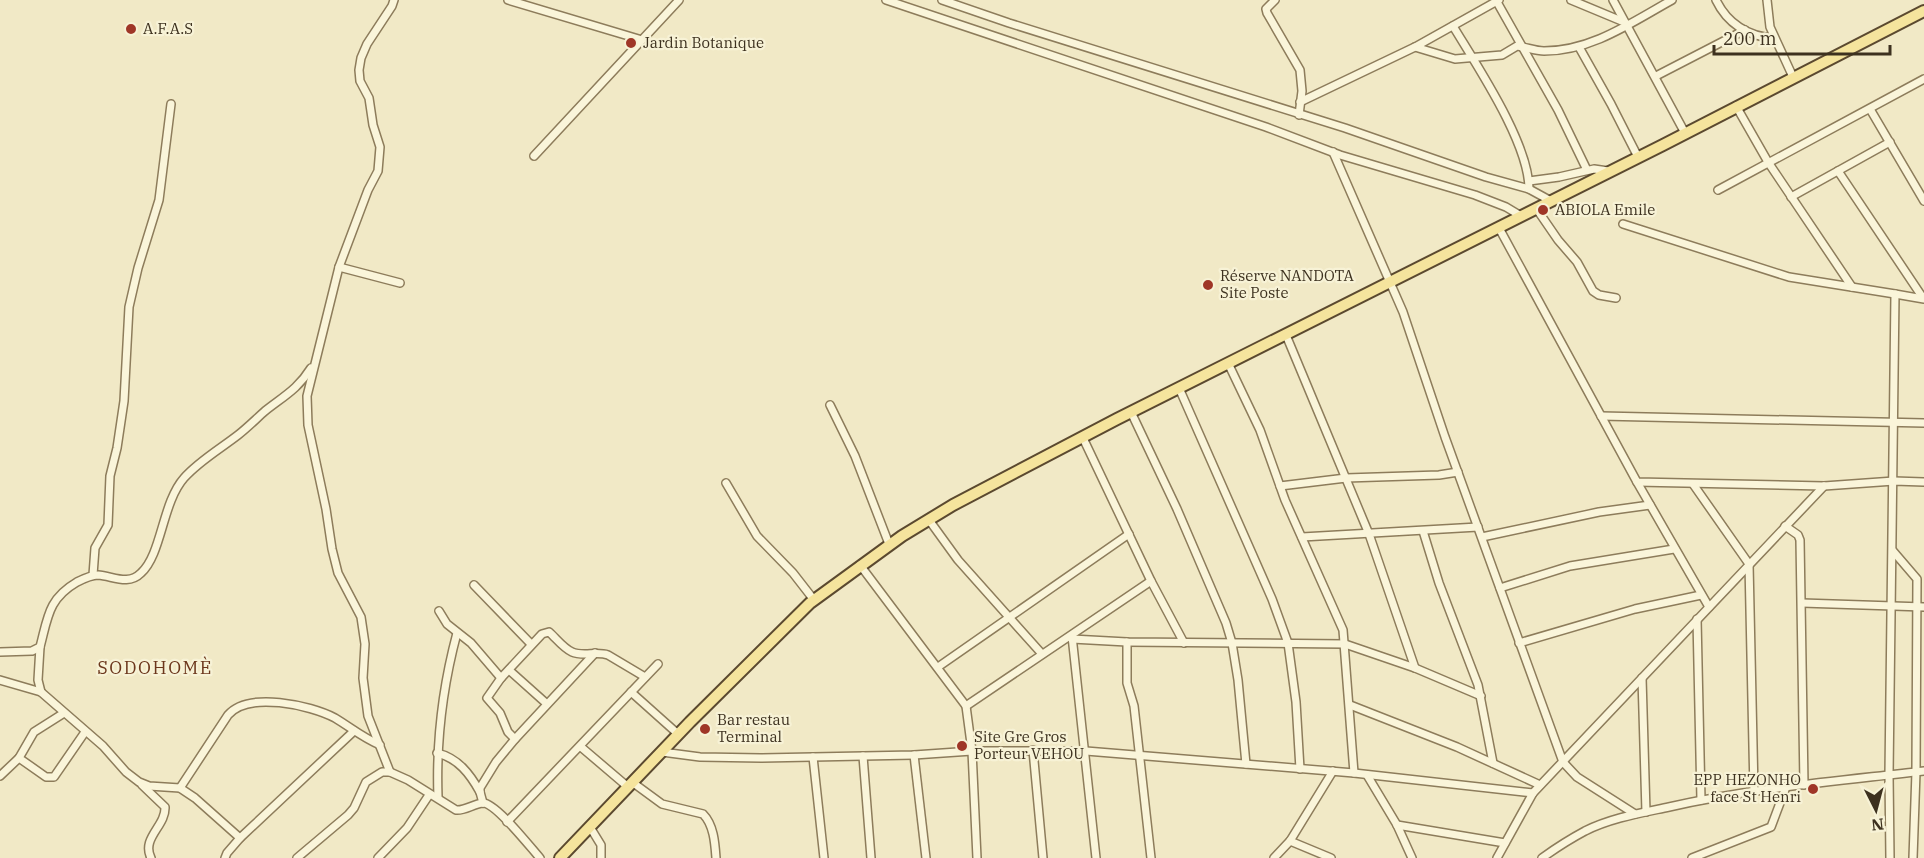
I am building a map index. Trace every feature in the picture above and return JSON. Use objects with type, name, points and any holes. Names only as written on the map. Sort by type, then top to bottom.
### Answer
[{"type":"main road","points":[[560,858],[678,734],[814,600],[860,565],[928,520],[1131,412],[1499,228],[1924,11]]},
{"type":"street","points":[[390,772],[368,716],[363,678],[365,644],[361,617],[338,573],[308,425],[307,396],[339,267],[368,190],[378,171],[380,147],[373,125],[371,103],[360,78],[360,64],[372,34],[394,0]]},
{"type":"street","points":[[508,0],[531,3],[642,40]]},
{"type":"street","points":[[534,156],[679,0]]},
{"type":"street","points":[[886,0],[1266,127],[1333,152],[1475,195],[1506,207],[1521,216]]},
{"type":"street","points":[[942,0],[1389,143],[1486,177],[1529,185],[1587,170],[1599,168],[1608,171]]},
{"type":"street","points":[[1275,0],[1266,9],[1300,70],[1302,80],[1299,115]]},
{"type":"street","points":[[1571,0],[1626,24]]},
{"type":"street","points":[[1613,0],[1685,133]]},
{"type":"street","points":[[1414,47],[1449,58],[1502,55],[1517,46],[1542,51],[1579,47],[1626,24],[1659,3],[1672,0]]},
{"type":"street","points":[[1716,0],[1723,14],[1744,30],[1774,38]]},
{"type":"street","points":[[1767,0],[1774,38],[1793,77]]},
{"type":"street","points":[[1300,102],[1414,47],[1498,1],[1573,138],[1587,170]]},
{"type":"street","points":[[1453,26],[1510,126],[1519,145],[1529,185],[1551,201]]},
{"type":"street","points":[[1656,76],[1744,30]]},
{"type":"street","points":[[1579,47],[1638,157]]},
{"type":"street","points":[[1718,190],[1923,82]]},
{"type":"street","points":[[93,575],[95,548],[108,525],[110,476],[124,401],[129,307],[138,268],[159,200],[171,104]]},
{"type":"street","points":[[1736,106],[1768,162],[1852,287]]},
{"type":"street","points":[[1870,109],[1922,191],[1924,201]]},
{"type":"street","points":[[1791,197],[1890,142]]},
{"type":"street","points":[[1333,152],[1403,312],[1563,762],[1577,777],[1635,814]]},
{"type":"street","points":[[1838,171],[1924,298]]},
{"type":"street","points":[[1536,208],[1554,235],[1579,265],[1593,291],[1599,295],[1616,298]]},
{"type":"street","points":[[1623,224],[1789,277],[1924,298]]},
{"type":"street","points":[[1499,228],[1637,482],[1708,607]]},
{"type":"street","points":[[339,267],[399,283]]},
{"type":"street","points":[[1890,858],[1888,775],[1895,294]]},
{"type":"street","points":[[1286,335],[1369,534],[1415,668]]},
{"type":"street","points":[[41,692],[38,680],[40,647],[49,611],[55,601],[70,586],[93,575],[122,580],[134,579],[143,572],[151,558],[172,498],[184,478],[300,385],[316,360]]},
{"type":"street","points":[[1228,363],[1260,430],[1280,486],[1343,630],[1354,773]]},
{"type":"street","points":[[1179,388],[1272,599],[1288,643],[1296,702],[1300,769]]},
{"type":"street","points":[[830,405],[855,456],[890,544]]},
{"type":"street","points":[[1131,412],[1226,622],[1232,643],[1243,715],[1246,764]]},
{"type":"street","points":[[1601,416],[1924,423]]},
{"type":"street","points":[[1083,438],[1151,581],[1184,643]]},
{"type":"street","points":[[1280,486],[1346,478],[1439,475],[1458,472]]},
{"type":"street","points":[[1637,482],[1824,486],[1894,481],[1924,482]]},
{"type":"street","points":[[726,483],[757,536],[786,564],[814,600]]},
{"type":"street","points":[[1693,484],[1749,564],[1754,791]]},
{"type":"street","points":[[1497,858],[1533,793],[1540,785],[1824,486]]},
{"type":"street","points":[[1482,537],[1599,512],[1650,505]]},
{"type":"street","points":[[928,520],[1007,618],[1042,654]]},
{"type":"street","points":[[1785,526],[1798,535],[1800,540],[1804,785]]},
{"type":"street","points":[[1302,537],[1478,527]]},
{"type":"street","points":[[1423,531],[1439,583],[1481,696],[1493,763]]},
{"type":"street","points":[[938,667],[1129,534]]},
{"type":"street","points":[[1500,588],[1570,566],[1674,549]]},
{"type":"street","points":[[1893,551],[1917,579],[1921,607],[1920,771],[1912,858]]},
{"type":"street","points":[[860,565],[966,706],[972,751],[977,858]]},
{"type":"street","points":[[966,706],[1042,654],[1072,638],[1151,581]]},
{"type":"street","points":[[474,585],[531,644]]},
{"type":"street","points":[[1519,643],[1635,609],[1701,595]]},
{"type":"street","points":[[1802,603],[1921,607]]},
{"type":"street","points":[[439,611],[444,621],[471,643],[501,678]]},
{"type":"street","points":[[1697,619],[1701,800]]},
{"type":"street","points":[[515,739],[487,698],[501,678],[542,633],[549,632],[570,651],[608,655],[645,677]]},
{"type":"street","points":[[438,797],[437,753],[441,701],[457,633]]},
{"type":"street","points":[[1072,638],[1127,642],[1345,644],[1415,668],[1481,696]]},
{"type":"street","points":[[1072,638],[1096,858]]},
{"type":"street","points":[[1127,642],[1127,683],[1134,706],[1151,858]]},
{"type":"street","points":[[0,652],[33,651],[40,647]]},
{"type":"street","points":[[480,792],[482,784],[496,762],[515,739],[595,653]]},
{"type":"street","points":[[507,822],[658,664]]},
{"type":"street","points":[[509,670],[547,704]]},
{"type":"street","points":[[1642,678],[1646,812]]},
{"type":"street","points":[[0,680],[41,692],[165,807],[161,822],[149,840],[148,848],[151,858]]},
{"type":"street","points":[[632,692],[678,734]]},
{"type":"street","points":[[180,788],[233,708],[249,702],[282,703],[303,707],[335,718],[354,732],[380,745]]},
{"type":"street","points":[[1350,705],[1457,747],[1540,785]]},
{"type":"street","points":[[0,776],[19,758],[34,732],[64,713]]},
{"type":"street","points":[[19,758],[46,777],[54,777],[86,732]]},
{"type":"street","points":[[225,858],[240,838],[354,732]]},
{"type":"street","points":[[581,747],[630,784],[662,804],[703,814],[711,826],[716,858]]},
{"type":"street","points":[[1034,750],[1043,858]]},
{"type":"street","points":[[662,752],[715,758],[914,755],[972,751],[1086,751],[1333,771],[1533,793]]},
{"type":"street","points":[[437,753],[453,759],[461,766],[480,792],[483,803]]},
{"type":"street","points":[[914,755],[926,858]]},
{"type":"street","points":[[863,756],[871,858]]},
{"type":"street","points":[[813,757],[824,858]]},
{"type":"street","points":[[1274,858],[1290,841],[1333,771]]},
{"type":"street","points":[[1542,858],[1586,830],[1635,814],[1754,791],[1920,771]]},
{"type":"street","points":[[297,858],[354,808],[363,786],[369,779],[378,774],[390,772],[408,780],[429,795],[438,797],[459,811],[483,803],[492,807],[540,858]]},
{"type":"street","points":[[1367,775],[1412,858]]},
{"type":"street","points":[[140,782],[149,786],[180,788],[195,798],[240,838]]},
{"type":"street","points":[[1692,858],[1771,827],[1786,787]]},
{"type":"street","points":[[378,858],[407,828],[429,795]]},
{"type":"street","points":[[1396,825],[1505,843]]},
{"type":"street","points":[[590,827],[601,845],[601,858]]},
{"type":"street","points":[[1290,841],[1331,858]]},
{"type":"place","name":"A.F.A.S","points":[[131,29]]},
{"type":"place","name":"Jardin Botanique","points":[[631,43]]},
{"type":"place","name":"ABIOLA Emile","points":[[1543,210]]},
{"type":"place","name":"Réserve NANDOTA Site Poste","points":[[1208,285]]},
{"type":"place","name":"Bar restau Terminal","points":[[705,729]]},
{"type":"place","name":"Site Gre Gros Porteur VEHOU","points":[[962,746]]},
{"type":"place","name":"EPP HEZONHO face St Henri","points":[[1813,789]]},
{"type":"district","name":"SODOHOMÈ","points":[[155,668]]}]
